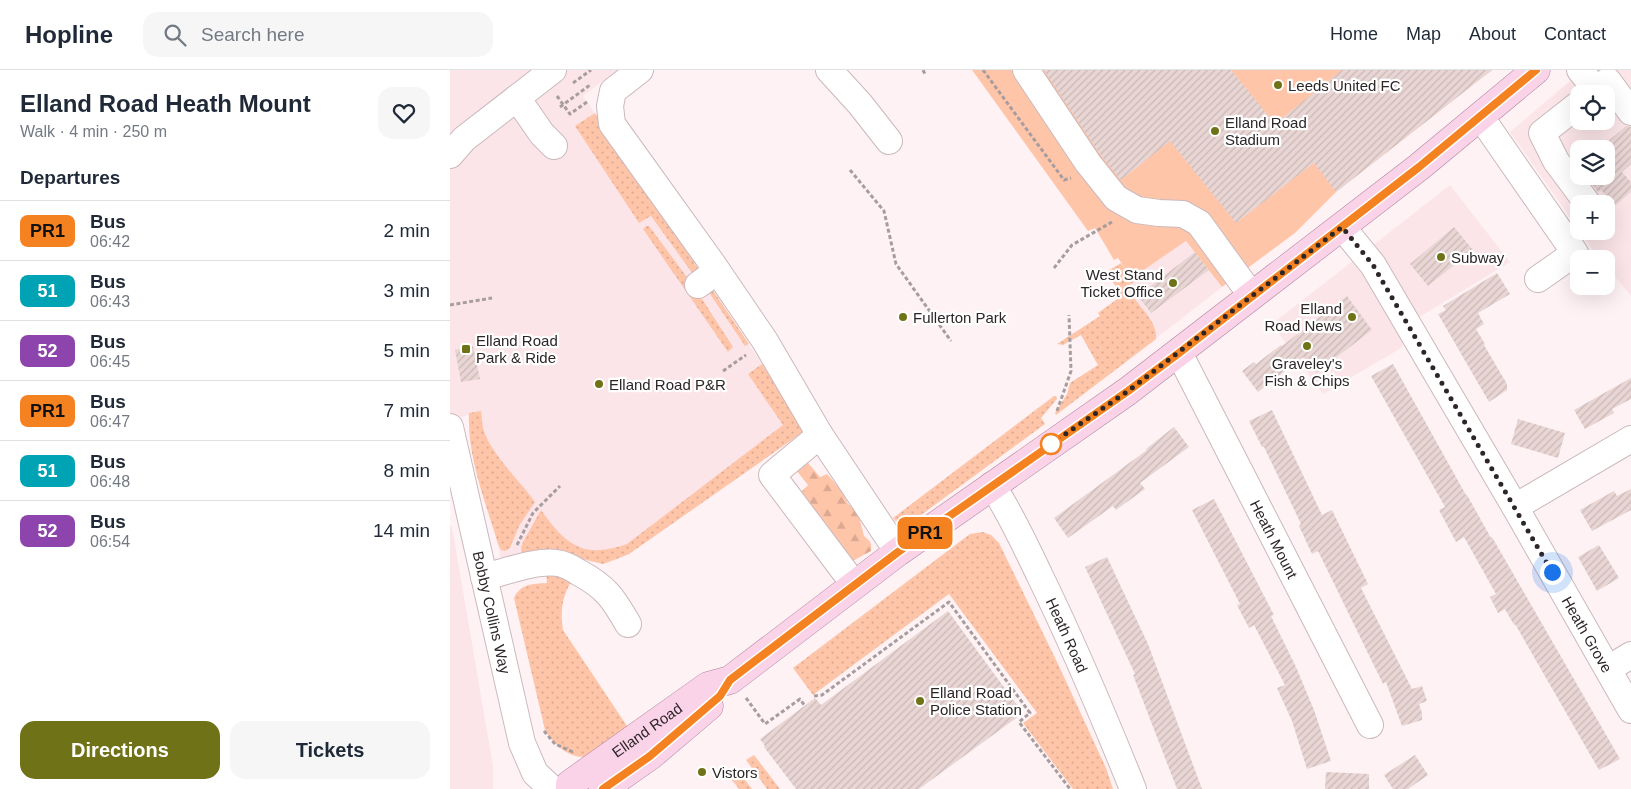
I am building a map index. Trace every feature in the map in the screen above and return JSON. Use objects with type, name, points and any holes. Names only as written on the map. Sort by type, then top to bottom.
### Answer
[{"type":"main road","name":"Elland Road","points":[[603,789],[650,756],[720,696],[737,688],[854,584],[1179,353],[1419,167],[1536,70]]},
{"type":"main road","name":"Elland Road","points":[[570,789],[570,784],[708,686],[737,688]]},
{"type":"street","points":[[640,70],[612,91],[610,106],[612,124],[708,278],[764,341],[820,435],[898,552]]},
{"type":"street","points":[[829,70],[860,104],[889,141]]},
{"type":"street","points":[[1026,70],[1088,163],[1116,198],[1137,210],[1183,214],[1198,222],[1252,296]]},
{"type":"street","points":[[1580,70],[1585,85]]},
{"type":"street","points":[[450,155],[464,139],[517,98],[562,82]]},
{"type":"street","points":[[1615,91],[1631,112]]},
{"type":"street","points":[[517,98],[542,134],[554,146]]},
{"type":"street","points":[[1570,111],[1542,133],[1556,161],[1581,195]]},
{"type":"street","points":[[1480,116],[1575,252],[1538,279]]},
{"type":"street","name":"Heath Grove","points":[[1342,227],[1373,265],[1631,710]]},
{"type":"street","name":"Heath Mount","points":[[1179,353],[1370,725]]},
{"type":"street","name":"Bobby Collins Way","points":[[450,427],[456,483],[484,576],[522,743],[536,774],[552,789]]},
{"type":"street","points":[[820,435],[772,475],[854,584]]},
{"type":"street","points":[[1515,507],[1631,439]]},
{"type":"street","name":"Heath Road","points":[[992,485],[1010,515],[1058,612],[1090,682],[1133,789]]},
{"type":"street","points":[[484,576],[537,564],[557,563],[597,582],[615,601],[628,624]]},
{"type":"street","points":[[1608,669],[1631,656]]},
{"type":"path","points":[[590,70],[562,82],[557,95],[562,105],[570,114],[594,97]]},
{"type":"path","points":[[923,70],[925,74]]},
{"type":"path","points":[[562,105],[594,81]]},
{"type":"path","points":[[850,170],[884,211],[896,264],[951,341]]},
{"type":"path","points":[[1054,268],[1072,245],[1109,223]]},
{"type":"path","points":[[450,305],[492,298]]},
{"type":"path","points":[[1054,442],[1049,434],[1070,371],[1069,316]]},
{"type":"path","points":[[724,371],[764,341]]},
{"type":"path","points":[[516,549],[533,513],[560,486]]},
{"type":"path","points":[[814,696],[822,695],[949,602],[1030,713],[1019,722],[1070,789]]},
{"type":"path","points":[[737,688],[765,724],[800,699],[805,706]]},
{"type":"path","points":[[715,776],[723,768]]},
{"type":"shaded area","name":"Elland Road P&R","points":[[450,70],[617,70],[583,96],[806,430],[629,554],[616,560],[603,564],[582,559],[501,560],[498,544],[484,501],[469,415],[450,420]]},
{"type":"shaded area","points":[[1583,70],[1631,70],[1631,296],[1615,277],[1615,250],[1593,250],[1586,240],[1615,240],[1615,195],[1570,195],[1570,217],[1510,132]]},
{"type":"shaded area","points":[[1450,185],[1510,262],[1416,319],[1401,348],[1323,394],[1272,324]]},
{"type":"shaded area","points":[[1186,241],[1222,287],[1105,378],[1080,333],[1123,301],[1121,285]]},
{"type":"shaded area","points":[[450,526],[452,527],[493,766],[493,789],[450,789]]},
{"type":"green space","name":"Elland Road Stadium","points":[[972,70],[1492,70],[1336,192],[1295,233],[1222,287],[1186,241],[1132,278],[1118,258],[1114,260],[1095,228],[1088,231]]},
{"type":"green space","points":[[595,113],[701,273],[695,277],[651,216],[639,223],[575,126]]},
{"type":"green space","points":[[649,226],[695,288],[733,347],[728,352],[643,229]]},
{"type":"green space","points":[[1121,263],[1135,281],[1124,289],[1130,299],[1134,298],[1149,317],[1155,328],[1156,339],[1056,415],[1055,413],[1067,394],[1070,383],[1098,365],[1081,335],[1063,345],[1057,344],[1100,316],[1098,313],[1120,297],[1119,291],[1106,272]]},
{"type":"green space","points":[[710,286],[749,344],[745,346],[706,288]]},
{"type":"green space","points":[[762,364],[806,430],[629,554],[603,564],[582,559],[522,554],[523,542],[541,510],[559,533],[577,546],[599,550],[627,544],[783,425],[748,374]]},
{"type":"green space","points":[[1054,396],[1057,399],[1041,418],[1045,424],[902,529],[893,518]]},
{"type":"green space","points":[[481,411],[483,428],[489,443],[501,461],[535,502],[519,526],[510,548],[505,551],[501,550],[498,544],[478,480],[471,447],[469,413]]},
{"type":"green space","points":[[803,457],[820,477],[827,474],[842,491],[848,504],[855,509],[859,516],[864,536],[871,544],[871,551],[849,563],[796,497],[808,485],[792,465]]},
{"type":"green space","points":[[983,532],[991,535],[999,543],[1058,664],[1106,768],[1113,789],[1073,789],[1023,723],[1037,713],[949,594],[813,695],[793,668],[970,534]]},
{"type":"green space","points":[[546,571],[571,582],[562,605],[563,630],[631,732],[605,749],[590,756],[583,757],[570,754],[558,746],[545,730],[514,598],[520,589],[524,587],[532,584],[547,583]]},
{"type":"green space","points":[[754,755],[780,789],[767,789],[746,760]]},
{"type":"green space","points":[[736,768],[752,789],[739,789],[728,775]]},
{"type":"building","points":[[1044,70],[1231,70],[1275,124],[1342,70],[1492,70],[1336,192],[1314,163],[1236,223],[1170,141],[1121,180],[1100,154]]},
{"type":"building","points":[[1626,126],[1631,127],[1631,164],[1622,172],[1631,182],[1631,192],[1615,206],[1615,195],[1605,195],[1601,190],[1598,192],[1593,185],[1615,185],[1615,140],[1610,140]]},
{"type":"building","name":"Subway","points":[[1454,227],[1473,250],[1428,286],[1410,264]]},
{"type":"building","name":"West Stand Ticket Office","points":[[1195,252],[1209,270],[1151,313],[1138,296]]},
{"type":"building","points":[[1497,273],[1510,294],[1478,313],[1484,324],[1476,329],[1507,384],[1507,390],[1489,402],[1438,314],[1446,310],[1443,306]]},
{"type":"building","points":[[1347,296],[1372,330],[1316,373],[1303,357],[1258,392],[1242,371],[1282,346]]},
{"type":"building","name":"Elland Road Park & Ride","points":[[473,346],[480,379],[461,382],[455,350]]},
{"type":"building","points":[[1393,364],[1466,495],[1620,759],[1599,770],[1515,624],[1505,609],[1498,613],[1490,597],[1496,594],[1464,537],[1456,542],[1439,510],[1445,507],[1371,376]]},
{"type":"building","points":[[1631,378],[1631,399],[1612,409],[1614,413],[1585,429],[1574,410]]},
{"type":"building","points":[[1272,410],[1322,515],[1332,510],[1368,584],[1361,588],[1412,689],[1422,686],[1427,701],[1419,704],[1422,720],[1402,726],[1386,682],[1383,684],[1318,551],[1312,554],[1299,526],[1301,524],[1264,447],[1262,447],[1249,421]]},
{"type":"building","points":[[1518,419],[1565,433],[1558,458],[1511,444]]},
{"type":"building","points":[[1174,427],[1189,447],[1140,483],[1145,489],[1116,510],[1113,506],[1068,538],[1054,518],[1147,450]]},
{"type":"building","points":[[1631,489],[1631,510],[1592,531],[1580,510],[1614,491],[1617,496]]},
{"type":"building","points":[[1214,499],[1274,615],[1271,616],[1296,667],[1314,710],[1331,761],[1307,769],[1292,721],[1277,688],[1285,685],[1254,625],[1249,628],[1237,605],[1240,604],[1192,510]]},
{"type":"building","points":[[1599,545],[1619,578],[1597,591],[1578,557]]},
{"type":"building","points":[[1107,557],[1148,644],[1202,789],[1177,789],[1133,675],[1135,674],[1085,567]]},
{"type":"building","name":"Elland Road Police Station","points":[[948,611],[1023,713],[919,789],[796,789],[760,739],[815,698],[821,705]]},
{"type":"building","points":[[1415,755],[1428,775],[1408,789],[1393,789],[1384,775]]},
{"type":"building","points":[[1326,772],[1369,774],[1369,789],[1325,789]]},
{"type":"bus line","name":"PR1","points":[[603,789],[650,756],[720,696],[730,680],[854,584],[1179,353],[1419,167],[1536,70]]},
{"type":"place","name":"Leeds United FC","points":[[1278,85]]},
{"type":"place","name":"Elland Road Stadium","points":[[1215,131]]},
{"type":"place","name":"Subway","points":[[1441,257]]},
{"type":"place","name":"West Stand Ticket Office","points":[[1173,283]]},
{"type":"place","name":"Fullerton Park","points":[[903,317]]},
{"type":"place","name":"Elland Road News","points":[[1352,317]]},
{"type":"place","name":"Graveley's Fish & Chips","points":[[1307,346]]},
{"type":"place","name":"Elland Road Park & Ride","points":[[466,349]]},
{"type":"place","name":"Elland Road P&R","points":[[599,384]]},
{"type":"place","name":"Elland Road Police Station","points":[[920,701]]},
{"type":"place","name":"Vistors","points":[[702,772]]},
{"type":"route","points":[[1051,444],[1179,353],[1342,227],[1373,265],[1552,572]]}]
